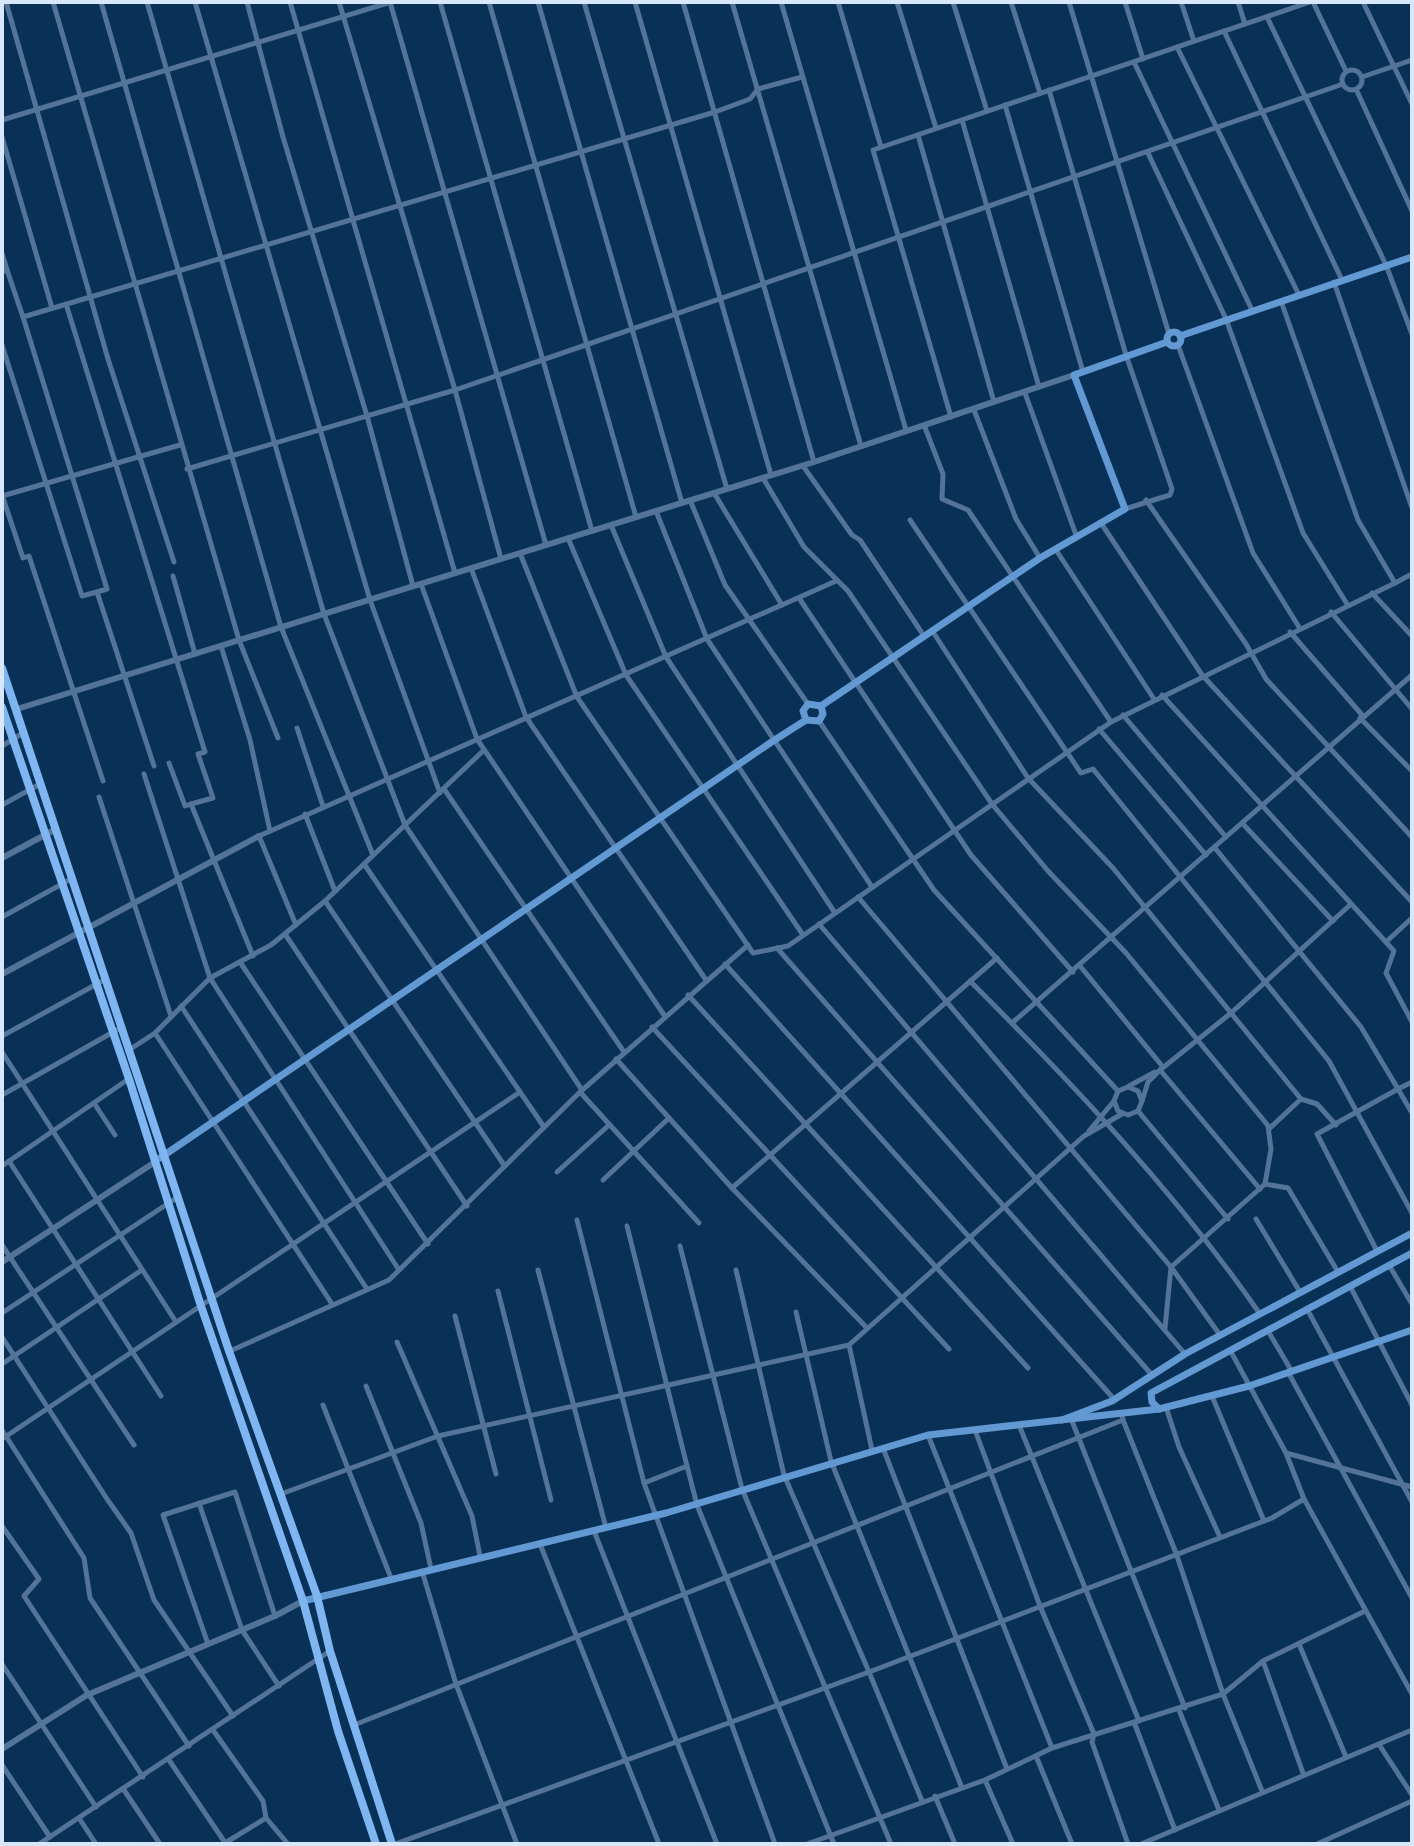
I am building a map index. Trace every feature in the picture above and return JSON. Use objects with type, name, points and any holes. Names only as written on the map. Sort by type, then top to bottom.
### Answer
[{"type":"main road","points":[[1168,338],[1179,340],[1298,293],[1412,257]]},
{"type":"main road","points":[[806,720],[803,711],[808,704],[821,706],[1040,558],[1125,509],[1074,375],[1168,338],[1173,332],[1179,340]]},
{"type":"main road","points":[[2,668],[122,1027],[155,1162],[201,1306],[303,1601],[338,1731],[376,1844]]},
{"type":"main road","points":[[155,1162],[773,741],[806,720],[819,721],[823,714],[821,706]]},
{"type":"main road","points":[[2,707],[113,1032],[164,1156],[229,1351],[317,1596],[330,1651],[394,1844]]},
{"type":"main road","points":[[1054,1422],[1114,1399],[1185,1354],[1412,1233]]},
{"type":"main road","points":[[1163,1408],[1152,1402],[1151,1393],[1412,1253]]},
{"type":"main road","points":[[303,1601],[480,1556],[653,1517],[784,1475],[928,1435],[975,1428],[1122,1418],[1163,1408],[1249,1386],[1412,1330]]},
{"type":"street","points":[[6,2],[91,297],[174,562]]},
{"type":"street","points":[[53,2],[239,640],[278,738]]},
{"type":"street","points":[[101,2],[281,627],[373,855]]},
{"type":"street","points":[[147,2],[324,614],[405,825],[581,1091],[699,1223]]},
{"type":"street","points":[[195,2],[370,600],[429,760],[442,791],[624,1052]]},
{"type":"street","points":[[247,2],[413,586]]},
{"type":"street","points":[[290,2],[455,573]]},
{"type":"street","points":[[339,2],[455,390],[501,559]]},
{"type":"street","points":[[2,120],[390,2],[546,545]]},
{"type":"street","points":[[440,2],[592,531]]},
{"type":"street","points":[[489,2],[636,517]]},
{"type":"street","points":[[538,2],[682,503]]},
{"type":"street","points":[[584,2],[727,489]]},
{"type":"street","points":[[636,2],[767,477],[804,547],[848,591],[992,804],[1111,939],[1268,1126],[1271,1149],[1262,1187],[1171,1267],[1165,1329]]},
{"type":"street","points":[[683,2],[814,462]]},
{"type":"street","points":[[732,2],[861,446]]},
{"type":"street","points":[[781,2],[906,430]]},
{"type":"street","points":[[838,2],[881,147]]},
{"type":"street","points":[[897,2],[936,128]]},
{"type":"street","points":[[953,2],[987,111]]},
{"type":"street","points":[[1011,2],[1040,93]]},
{"type":"street","points":[[1069,2],[1119,163],[1168,338]]},
{"type":"street","points":[[1125,2],[1143,59]]},
{"type":"street","points":[[1181,2],[1194,41]]},
{"type":"street","points":[[1238,2],[1245,24]]},
{"type":"street","points":[[951,418],[873,150],[1267,17],[1295,4],[1312,2],[1346,71],[1343,84]]},
{"type":"street","points":[[1363,2],[1412,104]]},
{"type":"street","points":[[1267,17],[1386,265],[1412,334]]},
{"type":"street","points":[[1224,31],[1337,280],[1412,508]]},
{"type":"street","points":[[1177,47],[1298,293]]},
{"type":"street","points":[[1356,89],[1362,77],[1412,60]]},
{"type":"street","points":[[1134,61],[1252,310]]},
{"type":"street","points":[[1346,71],[1354,69],[1362,77]]},
{"type":"street","points":[[23,317],[715,112],[750,99],[758,89],[802,77]]},
{"type":"street","points":[[187,469],[455,390],[1343,84],[1356,89],[1412,211]]},
{"type":"street","points":[[1049,90],[1126,355],[1172,489],[1170,495],[1125,509]]},
{"type":"street","points":[[1005,105],[1083,372]]},
{"type":"street","points":[[961,120],[1039,388]]},
{"type":"street","points":[[918,134],[994,403]]},
{"type":"street","points":[[2,137],[5,157],[52,308]]},
{"type":"street","points":[[1148,153],[1226,319],[1303,533],[1347,605]]},
{"type":"street","points":[[2,253],[5,271],[23,317],[107,589],[82,596],[2,345]]},
{"type":"street","points":[[1281,300],[1358,520],[1395,583]]},
{"type":"street","points":[[66,304],[205,752],[198,754],[213,798],[185,806],[169,763]]},
{"type":"street","points":[[1179,340],[1253,553],[1299,627]]},
{"type":"street","points":[[17,709],[803,466],[1074,375]]},
{"type":"street","points":[[1025,393],[1076,535]]},
{"type":"street","points":[[974,410],[1016,519],[1040,558]]},
{"type":"street","points":[[924,425],[943,474],[942,499],[968,510],[1010,579],[1111,722]]},
{"type":"street","points":[[103,781],[29,556],[23,558],[2,495],[180,445]]},
{"type":"street","points":[[803,466],[852,535],[860,540],[925,637]]},
{"type":"street","points":[[714,493],[783,605]]},
{"type":"street","points":[[690,500],[725,585],[808,704]]},
{"type":"street","points":[[1146,500],[1246,644],[1248,653],[1266,679],[1412,837]]},
{"type":"street","points":[[656,511],[707,639],[872,887]]},
{"type":"street","points":[[910,520],[1081,773],[1093,769],[1329,1061],[1412,1213]]},
{"type":"street","points":[[1101,523],[1202,675],[1412,902]]},
{"type":"street","points":[[611,525],[666,657],[835,913]]},
{"type":"street","points":[[568,538],[626,675],[803,935]]},
{"type":"street","points":[[1056,550],[1154,699]]},
{"type":"street","points":[[520,553],[577,697],[753,953],[777,948],[803,935],[1123,715],[1412,574]]},
{"type":"street","points":[[471,568],[526,717],[706,980]]},
{"type":"street","points":[[173,576],[195,654]]},
{"type":"street","points":[[2,974],[212,859],[305,814],[836,581]]},
{"type":"street","points":[[421,584],[477,739],[664,1015]]},
{"type":"street","points":[[97,592],[154,766]]},
{"type":"street","points":[[1372,593],[1412,636]]},
{"type":"street","points":[[799,598],[953,830],[1073,972]]},
{"type":"street","points":[[1331,612],[1412,709]]},
{"type":"street","points":[[933,632],[1028,778],[1146,908],[1301,1099],[1317,1104],[1336,1125]]},
{"type":"street","points":[[1289,632],[1361,717],[1412,771]]},
{"type":"street","points":[[221,646],[250,740],[270,831]]},
{"type":"street","points":[[1012,1023],[1412,675]]},
{"type":"street","points":[[1162,695],[1260,808],[1386,942],[1395,954],[1386,973],[1412,1022]]},
{"type":"street","points":[[1123,715],[1226,837]]},
{"type":"street","points":[[819,721],[934,890],[1118,1091]]},
{"type":"street","points":[[297,728],[323,806]]},
{"type":"street","points":[[1099,729],[1206,855]]},
{"type":"street","points":[[2,746],[24,732]]},
{"type":"street","points":[[129,1050],[155,1033],[210,978],[253,956],[325,901],[485,750]]},
{"type":"street","points":[[144,774],[210,978],[399,1270]]},
{"type":"street","points":[[2,805],[40,784]]},
{"type":"street","points":[[99,797],[171,1016]]},
{"type":"street","points":[[191,804],[253,956]]},
{"type":"street","points":[[305,814],[335,891]]},
{"type":"street","points":[[1243,824],[1333,921]]},
{"type":"street","points":[[2,858],[54,830]]},
{"type":"street","points":[[259,836],[296,925]]},
{"type":"street","points":[[1215,848],[1361,1027],[1412,1113]]},
{"type":"street","points":[[364,864],[544,1127]]},
{"type":"street","points":[[2,917],[71,879]]},
{"type":"street","points":[[858,897],[1171,1267],[1220,1335]]},
{"type":"street","points":[[325,901],[505,1165]]},
{"type":"street","points":[[1138,1111],[1148,1082],[1161,1069],[1231,1013],[1350,905]]},
{"type":"street","points":[[1386,942],[1411,920]]},
{"type":"street","points":[[819,924],[1185,1354]]},
{"type":"street","points":[[284,934],[467,1206]]},
{"type":"street","points":[[229,1351],[389,1280],[581,1091],[664,1015],[748,945]]},
{"type":"street","points":[[777,948],[875,1064],[1152,1375]]},
{"type":"street","points":[[732,1188],[997,958]]},
{"type":"street","points":[[240,962],[428,1244]]},
{"type":"street","points":[[725,964],[1114,1399]]},
{"type":"street","points":[[1080,966],[1161,1069],[1262,1187],[1288,1188],[1338,1272]]},
{"type":"street","points":[[2,1036],[106,979]]},
{"type":"street","points":[[970,981],[1101,1115],[1206,1239],[1260,1314]]},
{"type":"street","points":[[688,995],[804,1126],[1028,1368]]},
{"type":"street","points":[[181,1005],[367,1289]]},
{"type":"street","points":[[2,1095],[122,1027]]},
{"type":"street","points":[[652,1027],[768,1157],[949,1349]]},
{"type":"street","points":[[155,1033],[332,1304]]},
{"type":"street","points":[[2,1052],[176,1322]]},
{"type":"street","points":[[616,1059],[732,1188],[867,1328]]},
{"type":"street","points":[[281,1494],[438,1436],[758,1362],[849,1345],[1084,1136],[1114,1101],[1118,1091],[1161,1069]]},
{"type":"street","points":[[2,1166],[133,1076]]},
{"type":"street","points":[[1377,1251],[1317,1134],[1412,1082]]},
{"type":"street","points":[[1128,1087],[1138,1091],[1142,1101]]},
{"type":"street","points":[[189,1746],[90,1598],[84,1558],[3,1435],[48,1408],[292,1243],[356,1204],[520,1092]]},
{"type":"street","points":[[1268,1126],[1301,1099]]},
{"type":"street","points":[[1114,1101],[1122,1114]]},
{"type":"street","points":[[94,1103],[115,1135]]},
{"type":"street","points":[[1084,1136],[1122,1114],[1138,1111]]},
{"type":"street","points":[[1138,1111],[1228,1219]]},
{"type":"street","points":[[603,1180],[669,1118]]},
{"type":"street","points":[[557,1172],[609,1125]]},
{"type":"street","points":[[9,1161],[161,1396]]},
{"type":"street","points":[[2,1262],[155,1162]]},
{"type":"street","points":[[2,1313],[178,1197]]},
{"type":"street","points":[[1256,1219],[1300,1292]]},
{"type":"street","points":[[577,1220],[653,1517],[775,1844]]},
{"type":"street","points":[[627,1226],[697,1505],[780,1703],[834,1844]]},
{"type":"street","points":[[2,1245],[134,1445]]},
{"type":"street","points":[[680,1246],[742,1489],[891,1844]]},
{"type":"street","points":[[1389,1265],[1412,1304]]},
{"type":"street","points":[[2,1364],[142,1270]]},
{"type":"street","points":[[538,1270],[606,1528]]},
{"type":"street","points":[[736,1270],[784,1475],[922,1801]]},
{"type":"street","points":[[1350,1286],[1412,1405]]},
{"type":"street","points":[[498,1291],[551,1500]]},
{"type":"street","points":[[1307,1309],[1412,1502]]},
{"type":"street","points":[[796,1312],[831,1461],[962,1788]]},
{"type":"street","points":[[455,1316],[496,1474]]},
{"type":"street","points":[[1267,1330],[1412,1598]]},
{"type":"street","points":[[2,1337],[123,1518],[154,1600],[233,1716]]},
{"type":"street","points":[[397,1342],[472,1516],[480,1556]]},
{"type":"street","points":[[849,1345],[872,1450]]},
{"type":"street","points":[[1229,1350],[1286,1453],[1304,1499],[1411,1690]]},
{"type":"street","points":[[366,1386],[421,1523],[431,1569]]},
{"type":"street","points":[[1212,1396],[1264,1521]]},
{"type":"street","points":[[323,1405],[391,1578]]},
{"type":"street","points":[[1163,1408],[1220,1537]]},
{"type":"street","points":[[353,1725],[774,1561],[1122,1418],[1176,1553],[1223,1694],[1262,1791]]},
{"type":"street","points":[[1072,1421],[1220,1810]]},
{"type":"street","points":[[1019,1425],[1137,1722],[1175,1830]]},
{"type":"street","points":[[975,1428],[988,1471],[1040,1606],[1094,1734],[1092,1742],[1128,1844]]},
{"type":"street","points":[[928,1435],[1052,1748]]},
{"type":"street","points":[[883,1447],[1007,1769]]},
{"type":"street","points":[[1286,1453],[1412,1487]]},
{"type":"street","points":[[644,1483],[687,1466]]},
{"type":"street","points":[[208,1644],[163,1515],[235,1492],[275,1616]]},
{"type":"street","points":[[394,1844],[869,1672],[1264,1521],[1304,1499]]},
{"type":"street","points":[[199,1503],[242,1630],[279,1686]]},
{"type":"street","points":[[2,1526],[39,1579],[24,1596],[143,1777]]},
{"type":"street","points":[[594,1531],[717,1844]]},
{"type":"street","points":[[539,1542],[659,1844]]},
{"type":"street","points":[[422,1571],[456,1684],[517,1844]]},
{"type":"street","points":[[2,1749],[87,1695],[275,1616],[303,1601]]},
{"type":"street","points":[[807,1844],[985,1780],[1052,1748],[1223,1694],[1263,1661],[1365,1611]]},
{"type":"street","points":[[1299,1644],[1346,1757]]},
{"type":"street","points":[[39,1844],[330,1651]]},
{"type":"street","points":[[1263,1661],[1303,1773]]},
{"type":"street","points":[[2,1664],[96,1807]]},
{"type":"street","points":[[213,1730],[263,1801],[266,1818],[288,1844]]},
{"type":"street","points":[[1141,1844],[1303,1773],[1380,1746],[1412,1730]]},
{"type":"street","points":[[1317,1844],[1411,1794],[1380,1746]]},
{"type":"street","points":[[1036,1756],[1072,1844]]},
{"type":"street","points":[[169,1760],[225,1844],[266,1818]]},
{"type":"street","points":[[2,1765],[50,1837]]},
{"type":"street","points":[[985,1780],[1013,1844]]},
{"type":"street","points":[[124,1790],[160,1844]]},
{"type":"street","points":[[935,1796],[955,1844]]},
{"type":"street","points":[[79,1818],[96,1844]]}]
